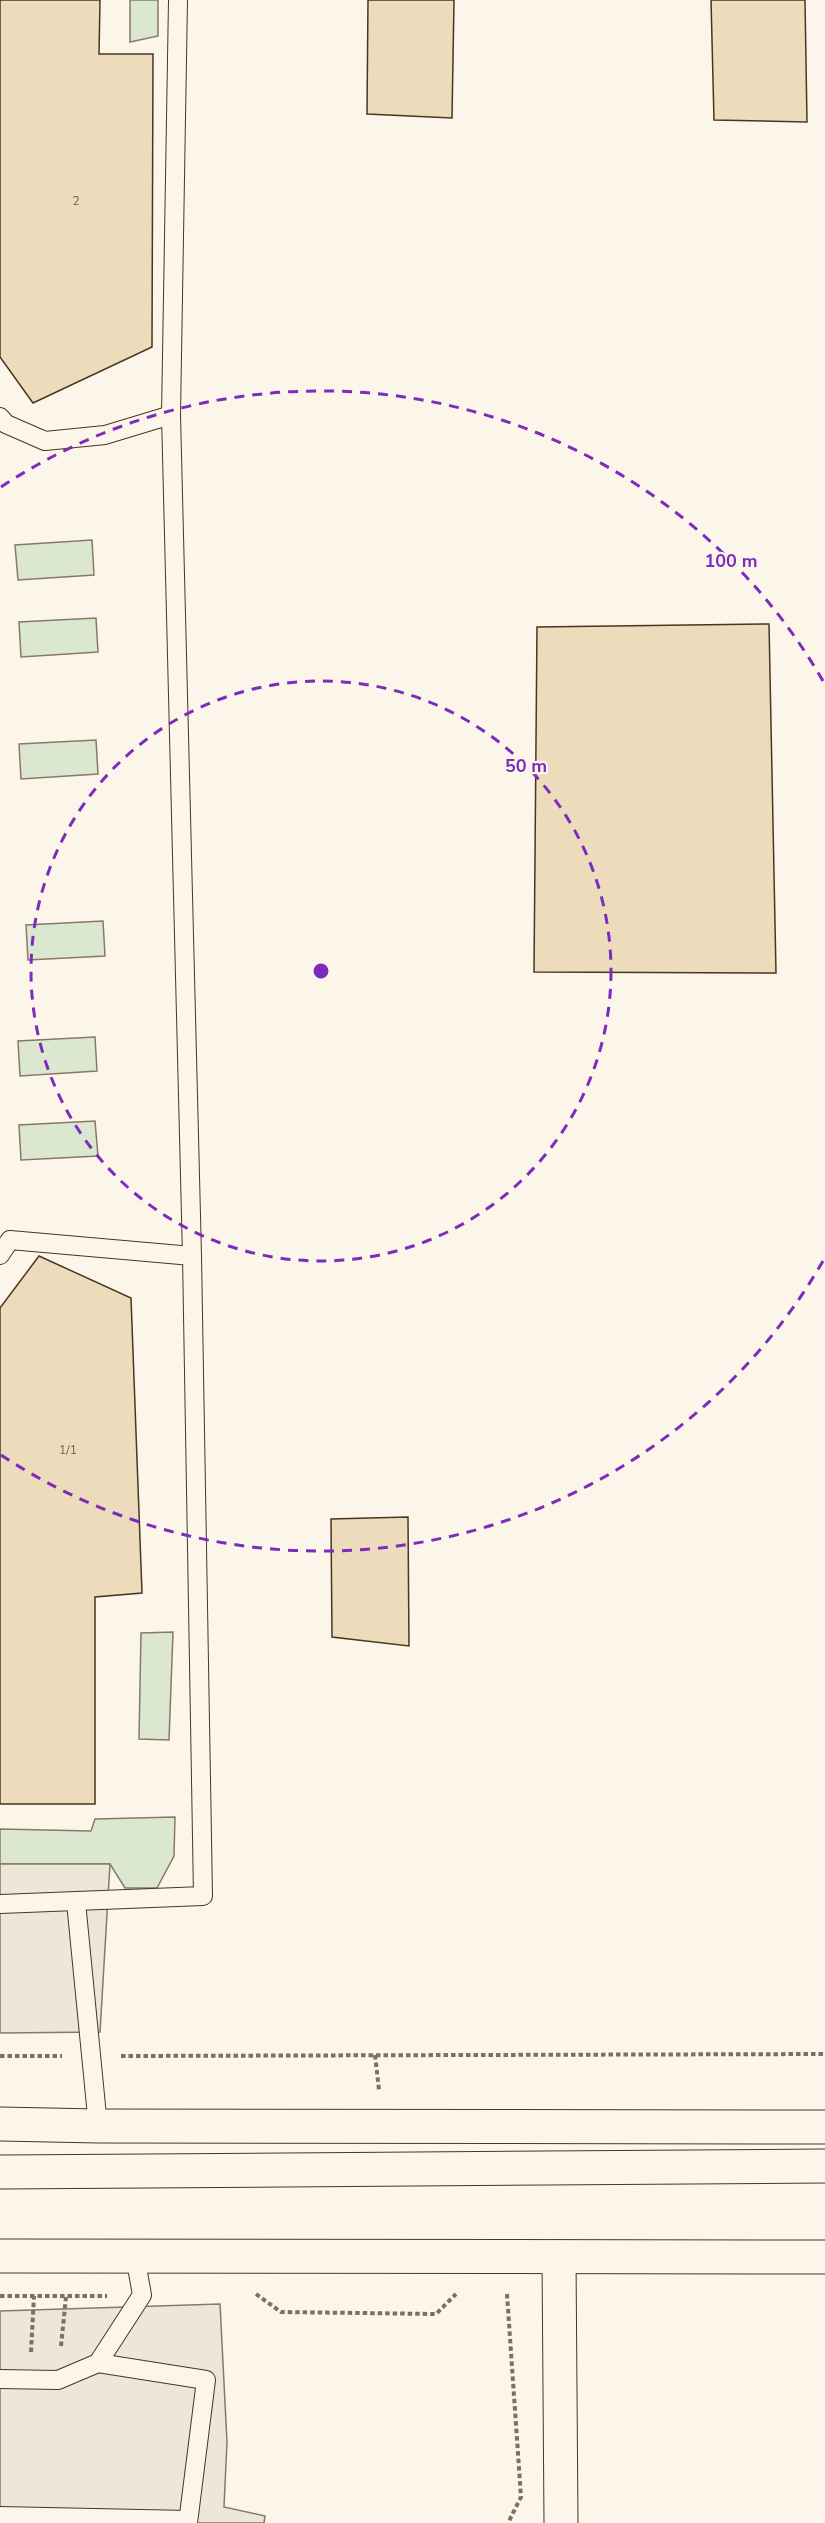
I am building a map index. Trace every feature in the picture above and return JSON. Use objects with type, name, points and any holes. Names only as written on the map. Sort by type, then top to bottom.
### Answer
[{"type":"street","points":[[0,2124],[825,2127]]},
{"type":"street","points":[[0,2172],[825,2166]]},
{"type":"street","points":[[0,2256],[825,2257]]},
{"type":"street","points":[[559,2257],[561,2523]]},
{"type":"lane","points":[[0,1904],[203,1896],[192,1256],[171,415],[178,0]]},
{"type":"lane","points":[[0,417],[6,424],[45,441],[105,435],[171,415]]},
{"type":"lane","points":[[0,1255],[10,1240],[192,1256]]},
{"type":"lane","points":[[76,1902],[98,2126]]},
{"type":"lane","points":[[98,2363],[142,2295],[135,2256]]},
{"type":"lane","points":[[0,2379],[58,2380],[98,2363],[206,2380],[188,2522],[0,2516]]},
{"type":"path","points":[[0,2056],[825,2054]]},
{"type":"path","points":[[244,2294],[256,2294],[281,2312],[436,2314],[460,2290]]},
{"type":"path","points":[[508,2523],[521,2497],[507,2292],[559,2290]]},
{"type":"path","points":[[0,2296],[142,2295]]},
{"type":"path","points":[[29,2380],[34,2296]]},
{"type":"path","points":[[58,2380],[66,2296]]},
{"type":"green space","points":[[130,0],[158,0],[158,36],[130,42]]},
{"type":"green space","points":[[92,540],[94,575],[18,580],[15,545]]},
{"type":"green space","points":[[96,618],[98,652],[21,657],[19,622]]},
{"type":"green space","points":[[96,740],[98,774],[21,779],[19,744]]},
{"type":"green space","points":[[103,921],[105,956],[28,960],[26,925]]},
{"type":"green space","points":[[95,1037],[97,1071],[20,1076],[18,1041]]},
{"type":"green space","points":[[95,1121],[98,1156],[21,1160],[19,1125]]},
{"type":"green space","points":[[173,1632],[169,1740],[139,1739],[141,1633]]},
{"type":"green space","points":[[175,1817],[174,1856],[157,1888],[125,1888],[110,1864],[0,1864],[0,1829],[91,1831],[95,1819]]},
{"type":"shaded area","points":[[0,1864],[110,1864],[100,2032],[0,2033]]},
{"type":"shaded area","points":[[220,2304],[227,2442],[224,2507],[265,2516],[264,2523],[0,2523],[0,2311]]},
{"type":"building","points":[[0,0],[100,0],[99,54],[153,54],[152,347],[33,403],[0,357]]},
{"type":"building","points":[[368,0],[454,0],[452,118],[367,114]]},
{"type":"building","points":[[711,0],[805,0],[807,122],[714,120]]},
{"type":"building","points":[[769,624],[776,973],[534,972],[537,627]]},
{"type":"building","points":[[39,1256],[131,1298],[142,1593],[95,1597],[95,1804],[0,1804],[0,1308]]},
{"type":"building","points":[[408,1517],[409,1646],[332,1637],[331,1519]]}]
